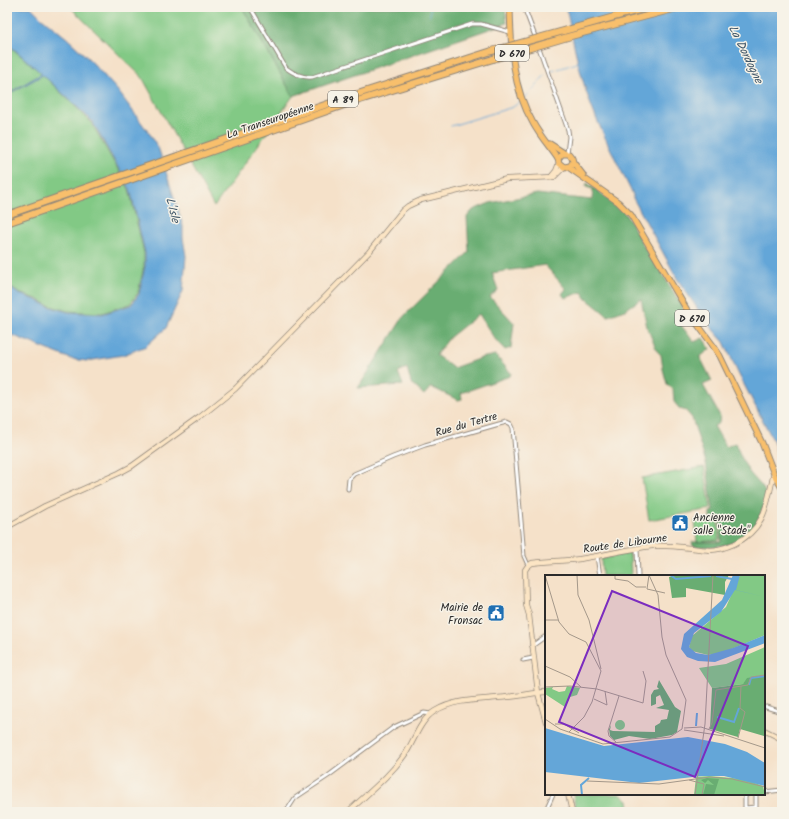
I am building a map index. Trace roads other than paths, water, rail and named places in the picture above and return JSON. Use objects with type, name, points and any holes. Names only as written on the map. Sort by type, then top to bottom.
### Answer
[{"type":"highway","name":"La Transeuropéenne","points":[[7,215],[344,98],[492,51],[650,7]]},
{"type":"highway","name":"La Transeuropéenne","points":[[7,223],[347,104],[571,36],[681,7]]},
{"type":"main road","name":"D 670","points":[[510,7],[512,59],[518,90],[530,117],[559,161]]},
{"type":"main road","name":"D 670","points":[[547,142],[566,153]]},
{"type":"main road","points":[[566,153],[572,158],[572,162],[566,167],[559,161],[561,155],[566,153]]},
{"type":"main road","name":"D 670","points":[[572,162],[586,178]]},
{"type":"main road","name":"D 670","points":[[566,167],[586,178],[618,202],[631,215],[687,310],[720,356],[762,443],[774,474],[782,488]]},
{"type":"street","points":[[250,7],[286,68],[293,73],[306,77],[312,77],[472,24],[482,24],[510,32]]},
{"type":"street","points":[[524,7],[567,125],[569,137],[566,153]]},
{"type":"street","points":[[551,177],[556,171],[559,161]]},
{"type":"street","points":[[7,527],[45,506],[132,466],[218,403],[251,374],[335,285],[369,252],[398,215],[408,206],[421,200],[490,183],[526,177],[556,176],[566,167]]},
{"type":"street","name":"Rue du Tertre","points":[[348,489],[349,479],[354,474],[393,457],[425,445],[507,422],[511,424],[513,428],[524,556],[528,565]]},
{"type":"street","name":"Route de Libourne","points":[[528,565],[597,556],[653,546],[674,545],[712,550],[730,546],[739,541],[755,528],[763,517],[774,474]]},
{"type":"street","points":[[637,548],[638,575]]},
{"type":"street","points":[[597,556],[600,575]]},
{"type":"street","points":[[528,565],[525,570],[526,605],[538,693],[545,718]]},
{"type":"street","points":[[532,646],[545,637]]},
{"type":"street","points":[[523,660],[533,658]]},
{"type":"street","points":[[348,812],[384,779],[406,753],[425,720],[442,707],[459,702],[545,692]]},
{"type":"street","points":[[766,707],[782,712]]},
{"type":"street","points":[[286,812],[295,798],[394,727],[424,713],[431,714]]},
{"type":"street","points":[[765,730],[782,739]]},
{"type":"street","points":[[765,792],[782,790]]},
{"type":"street","points":[[545,812],[553,795]]},
{"type":"street","points":[[568,795],[572,812]]},
{"type":"street","points":[[746,795],[745,808],[756,807],[756,795]]},
{"type":"water","name":"L'Isle","points":[[7,7],[31,7],[68,39],[91,61],[118,91],[152,137],[159,150],[183,226],[186,256],[183,291],[166,328],[146,346],[123,355],[87,361],[71,359],[7,333],[7,286],[19,294],[48,306],[68,312],[102,314],[131,305],[139,294],[145,266],[145,253],[130,189],[92,121],[43,75],[7,95],[41,73],[7,43]]},
{"type":"water","name":"La Dordogne","points":[[566,7],[782,7],[782,471],[773,440],[738,373],[724,342],[708,324],[678,280],[633,198],[633,195],[591,106],[578,64]]},
{"type":"waterway","points":[[430,7],[430,16]]},
{"type":"waterway","points":[[552,71],[580,62]]},
{"type":"waterway","points":[[524,99],[545,75]]},
{"type":"waterway","points":[[451,126],[513,107],[521,101]]},
{"type":"place","name":"Ancienne salle \"Stade\"","points":[[680,523]]},
{"type":"place","name":"Mairie de Fronsac","points":[[496,613]]}]
